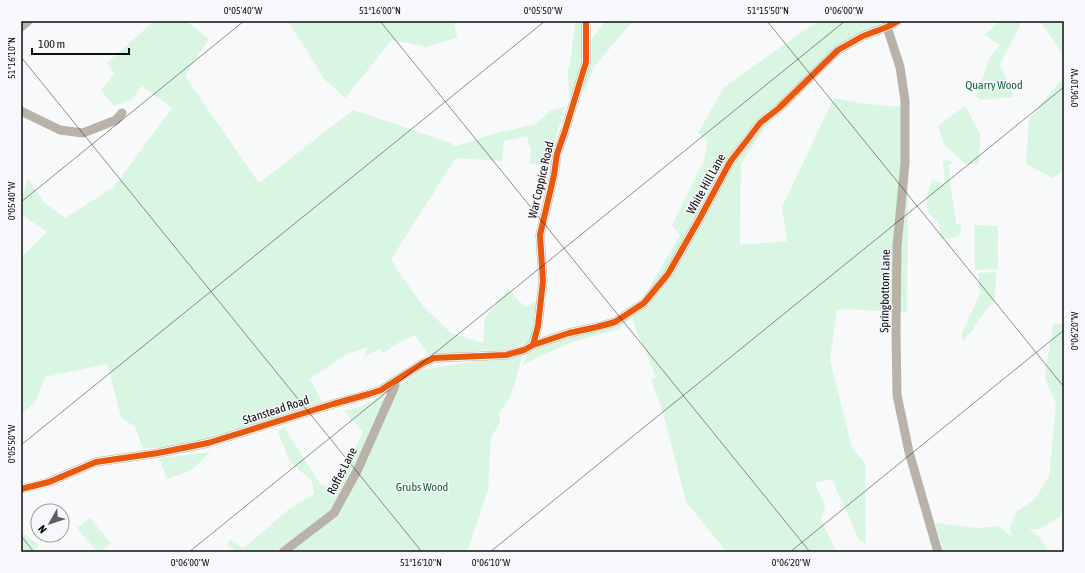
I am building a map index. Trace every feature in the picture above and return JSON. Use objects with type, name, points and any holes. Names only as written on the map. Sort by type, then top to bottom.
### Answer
[{"type":"street","points":[[21,27],[28,21]]},
{"type":"street","name":"War Coppice Road","points":[[533,346],[538,326],[543,281],[540,235],[554,175],[557,154],[586,62],[586,21]]},
{"type":"street","name":"White Hill Lane","points":[[533,346],[569,333],[614,322],[644,303],[668,274],[730,162],[760,123],[779,108],[838,50],[863,36],[898,21]]},
{"type":"street","name":"Springbottom Lane","points":[[887,27],[900,67],[905,101],[905,163],[897,246],[897,395],[909,452],[938,552]]},
{"type":"street","points":[[21,111],[60,130],[83,133],[116,120],[122,113]]},
{"type":"street","name":"Stanstead Road","points":[[21,489],[49,482],[96,462],[158,453],[208,443],[369,394],[381,390],[423,363],[434,358],[506,354],[524,350],[533,346]]},
{"type":"street","name":"Roffes Lane","points":[[283,552],[334,513],[358,469],[394,388],[395,385],[393,382]]},
{"type":"green space","points":[[154,21],[186,21],[209,39],[185,75],[259,183],[353,110],[451,143],[453,147],[497,133],[536,124],[550,111],[565,107],[556,136],[551,166],[530,163],[531,151],[527,136],[504,141],[502,161],[456,158],[391,259],[423,306],[451,333],[483,343],[485,318],[508,289],[525,307],[536,302],[530,342],[501,351],[486,350],[429,356],[415,335],[400,342],[383,353],[380,349],[364,357],[368,347],[347,354],[310,379],[322,402],[216,439],[163,448],[143,448],[135,427],[121,417],[107,364],[45,377],[36,401],[21,415],[21,258],[47,232],[21,214],[21,202],[28,179],[45,203],[65,218],[114,187],[172,108],[142,86],[132,99],[114,106],[101,90],[114,74],[107,63]]},
{"type":"green space","points":[[288,21],[454,21],[457,38],[426,47],[392,40],[345,98],[325,80]]},
{"type":"green space","points":[[575,21],[582,21],[582,51],[604,23],[603,21],[633,21],[594,67],[585,90],[569,96],[568,69],[570,67]]},
{"type":"green space","points":[[818,21],[890,21],[833,59],[767,124],[741,164],[740,245],[787,241],[782,207],[834,98],[860,103],[900,107],[909,97],[907,312],[837,309],[830,360],[852,448],[865,463],[866,544],[859,540],[832,479],[815,483],[825,506],[821,520],[837,552],[727,552],[686,502],[662,409],[651,380],[656,377],[633,322],[633,316],[680,235],[672,225],[704,160],[708,141],[698,133],[724,87]]},
{"type":"green space","name":"Quarry Wood","points":[[1000,21],[1022,21],[1000,64],[1014,97],[981,100],[976,96],[990,57],[1000,45],[985,35]]},
{"type":"green space","points":[[1040,21],[1064,21],[1064,56]]},
{"type":"green space","points":[[1064,76],[1064,170],[1053,178],[1026,164],[1029,119]]},
{"type":"green space","points":[[965,106],[980,134],[979,164],[965,164],[944,144],[938,126]]},
{"type":"green space","points":[[943,159],[953,163],[948,165],[956,224],[962,225],[959,236],[947,239],[941,238],[938,222],[928,213],[926,200],[932,180],[945,184]]},
{"type":"green space","points":[[974,225],[998,226],[998,269],[975,270]]},
{"type":"green space","points":[[996,272],[995,298],[970,333],[962,341],[962,333],[980,294],[978,273]]},
{"type":"green space","points":[[633,316],[619,329],[569,343],[522,365],[528,354],[539,348],[571,337],[616,325]]},
{"type":"green space","points":[[1053,323],[1064,325],[1064,505],[1060,517],[1040,529],[1029,529],[1039,537],[1050,552],[944,552],[935,523],[978,528],[998,526],[1011,536],[1010,527],[1016,512],[1034,500],[1049,477],[1056,404],[1045,378]]},
{"type":"green space","name":"Grubs Wood","points":[[515,355],[522,356],[509,399],[499,414],[500,423],[491,437],[488,490],[467,552],[288,552],[336,515],[376,437],[400,385],[421,370]]},
{"type":"green space","points":[[382,395],[385,399],[355,469],[333,510],[275,552],[236,552],[227,544],[231,539],[243,549],[289,509],[314,494],[312,481],[290,462],[278,432],[284,427],[320,484],[336,488],[363,432],[344,411],[363,406]]},
{"type":"green space","points":[[211,452],[190,471],[167,479],[159,458]]},
{"type":"green space","points":[[90,518],[111,543],[100,552],[97,552],[77,528]]},
{"type":"green space","points":[[21,532],[30,538],[30,543],[36,543],[39,545],[34,552],[21,552]]},
{"type":"cycle path","points":[[533,345],[538,326],[543,281],[540,235],[554,175],[557,154],[586,62],[586,21]]},
{"type":"cycle path","points":[[21,489],[49,482],[96,462],[158,453],[208,443],[369,394],[381,390],[423,363],[434,358],[506,355],[524,350],[533,345],[569,333],[615,322],[644,303],[668,274],[730,162],[760,123],[779,108],[838,50],[863,36],[898,21]]}]
